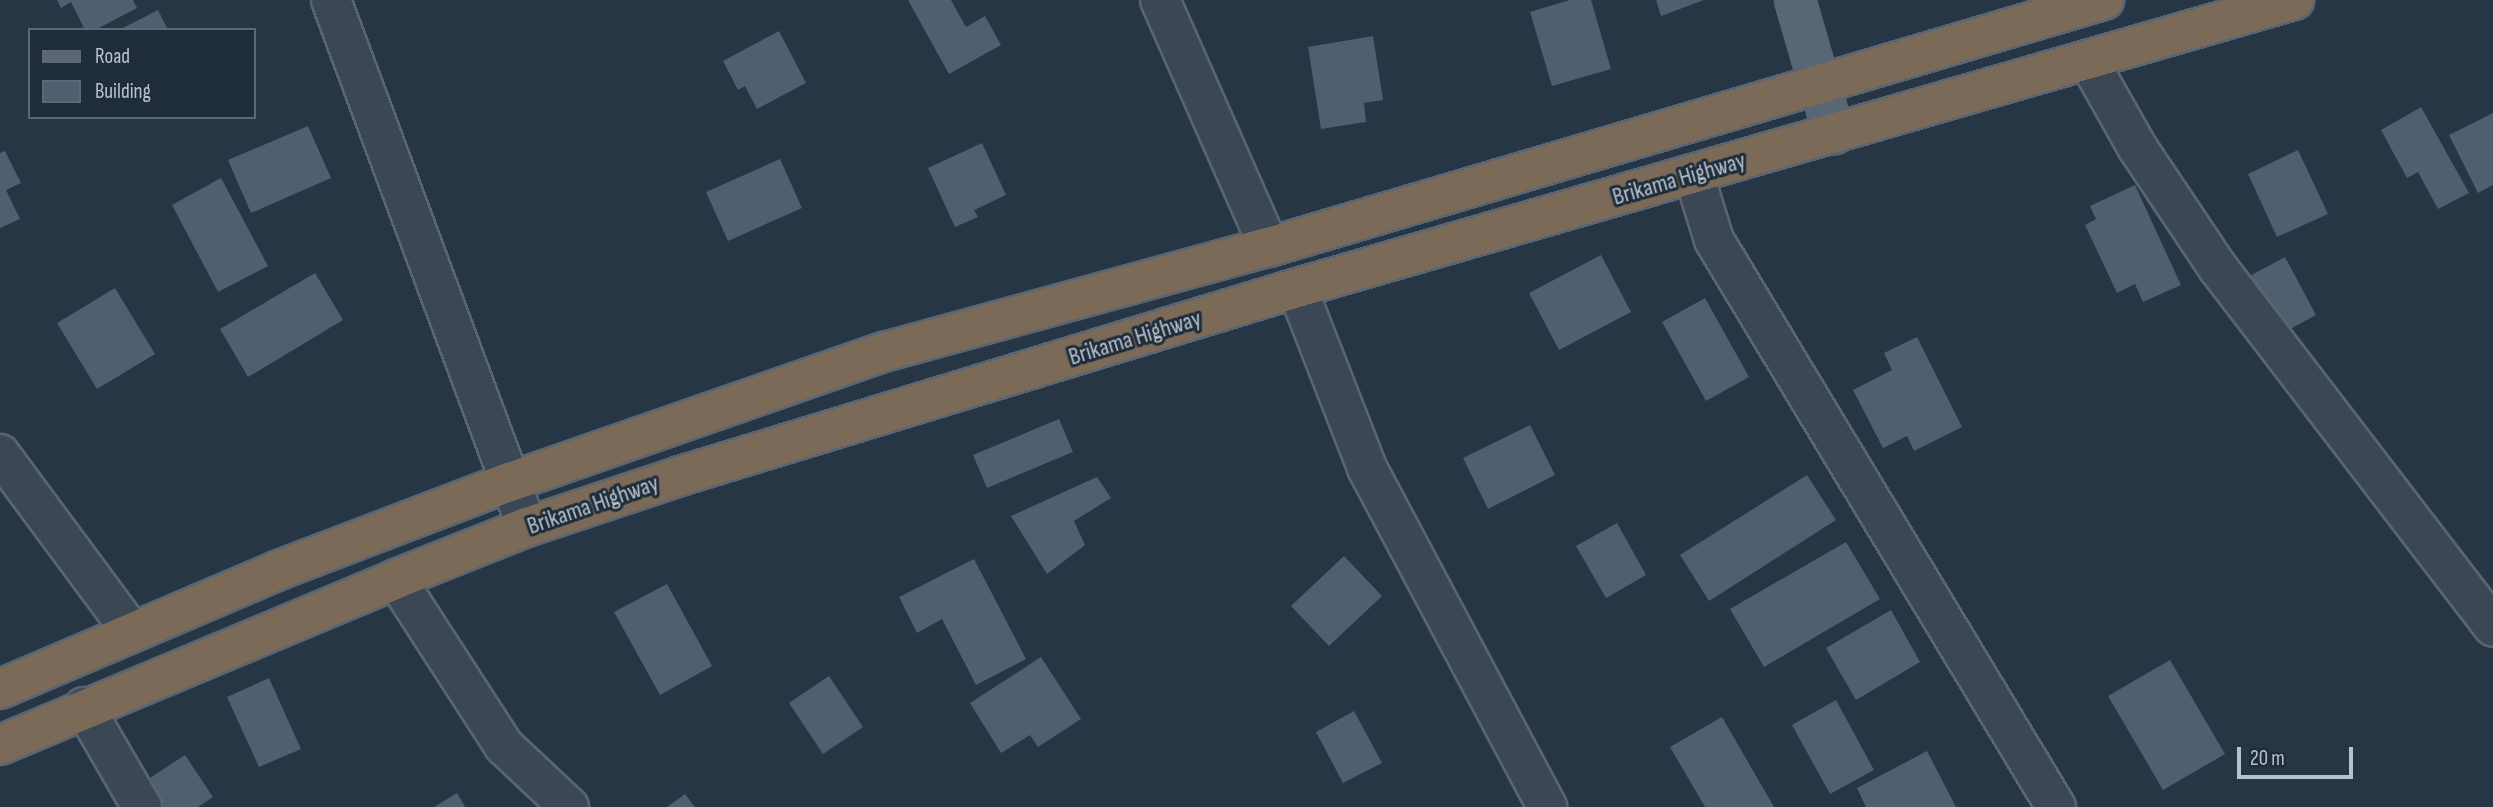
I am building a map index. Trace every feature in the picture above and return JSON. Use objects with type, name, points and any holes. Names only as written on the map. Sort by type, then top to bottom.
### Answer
[{"type":"highway","name":"Brikama Highway","points":[[0,689],[130,630],[510,482],[884,352],[1269,247],[2104,0]]},
{"type":"highway","name":"Brikama Highway","points":[[0,745],[84,707],[527,527],[680,476],[1297,288],[2294,0]]},
{"type":"main road","points":[[1795,0],[1834,134]]},
{"type":"street","points":[[331,0],[527,527]]},
{"type":"street","points":[[1160,0],[1269,247]]},
{"type":"street","points":[[2088,60],[2137,147],[2218,268],[2493,627]]},
{"type":"street","points":[[1694,175],[1714,240],[2056,807]]},
{"type":"street","points":[[1297,288],[1367,468],[1547,807]]},
{"type":"street","points":[[0,454],[130,630]]},
{"type":"street","points":[[396,579],[504,746],[569,807]]},
{"type":"street","points":[[84,707],[142,807]]},
{"type":"building","points":[[57,0],[133,0],[137,8],[99,28],[84,28],[71,2],[61,8]]},
{"type":"building","points":[[908,0],[951,0],[966,27],[985,16],[1001,45],[949,74]]},
{"type":"building","points":[[1570,0],[1591,0],[1611,69],[1552,86],[1530,12]]},
{"type":"building","points":[[1656,0],[1704,0],[1661,16]]},
{"type":"building","points":[[158,10],[167,28],[123,28]]},
{"type":"building","points":[[779,31],[806,83],[757,109],[745,86],[738,90],[723,61]]},
{"type":"building","points":[[1373,36],[1383,100],[1364,103],[1366,122],[1321,129],[1308,47]]},
{"type":"building","points":[[2421,107],[2469,193],[2438,209],[2418,172],[2407,178],[2381,130]]},
{"type":"building","points":[[2493,113],[2493,185],[2478,193],[2449,135]]},
{"type":"building","points":[[308,126],[331,178],[251,213],[228,160]]},
{"type":"building","points":[[982,143],[1006,195],[974,210],[978,217],[955,227],[928,168]]},
{"type":"building","points":[[2298,150],[2328,214],[2277,237],[2248,174]]},
{"type":"building","points":[[5,151],[21,183],[6,190],[20,219],[0,228],[0,153]]},
{"type":"building","points":[[780,159],[802,208],[728,241],[706,192]]},
{"type":"building","points":[[221,178],[268,266],[218,292],[172,205]]},
{"type":"building","points":[[2135,185],[2181,285],[2143,302],[2135,284],[2117,293],[2085,225],[2096,219],[2090,206]]},
{"type":"building","points":[[1601,255],[1631,312],[1559,350],[1529,293]]},
{"type":"building","points":[[2285,257],[2316,315],[2277,336],[2246,278]]},
{"type":"building","points":[[315,273],[343,320],[248,377],[220,329]]},
{"type":"building","points":[[115,288],[155,354],[97,389],[57,323]]},
{"type":"building","points":[[1705,298],[1749,377],[1706,401],[1662,322]]},
{"type":"building","points":[[1917,337],[1962,427],[1914,451],[1907,436],[1883,448],[1853,390],[1892,370],[1884,353]]},
{"type":"building","points":[[1059,419],[1073,452],[987,488],[973,455]]},
{"type":"building","points":[[1530,425],[1555,475],[1488,509],[1463,458]]},
{"type":"building","points":[[1807,475],[1836,520],[1709,601],[1680,555]]},
{"type":"building","points":[[1097,477],[1111,498],[1074,521],[1085,545],[1047,574],[1011,516]]},
{"type":"building","points":[[1617,523],[1646,575],[1606,598],[1576,546]]},
{"type":"building","points":[[1846,542],[1880,599],[1764,667],[1730,609]]},
{"type":"building","points":[[1344,556],[1382,596],[1329,646],[1291,606]]},
{"type":"building","points":[[974,559],[1026,659],[976,685],[942,619],[917,633],[899,597]]},
{"type":"building","points":[[667,584],[712,666],[660,695],[614,612]]},
{"type":"building","points":[[1891,610],[1920,662],[1856,700],[1826,648]]},
{"type":"building","points":[[1041,657],[1081,719],[1038,747],[1030,735],[1001,753],[970,703]]},
{"type":"building","points":[[2170,660],[2225,754],[2163,790],[2108,696]]},
{"type":"building","points":[[829,676],[863,727],[823,754],[789,703]]},
{"type":"building","points":[[269,678],[301,749],[259,767],[227,697]]},
{"type":"building","points":[[1836,700],[1874,770],[1830,794],[1792,725]]},
{"type":"building","points":[[1354,711],[1382,763],[1343,783],[1316,732]]},
{"type":"building","points":[[1722,717],[1774,807],[1705,807],[1670,747]]},
{"type":"building","points":[[1927,751],[1956,807],[1866,807],[1857,788]]},
{"type":"building","points":[[185,755],[213,797],[198,807],[146,807],[133,789]]},
{"type":"building","points":[[457,793],[465,807],[434,807]]},
{"type":"building","points":[[685,794],[695,807],[667,807]]}]
